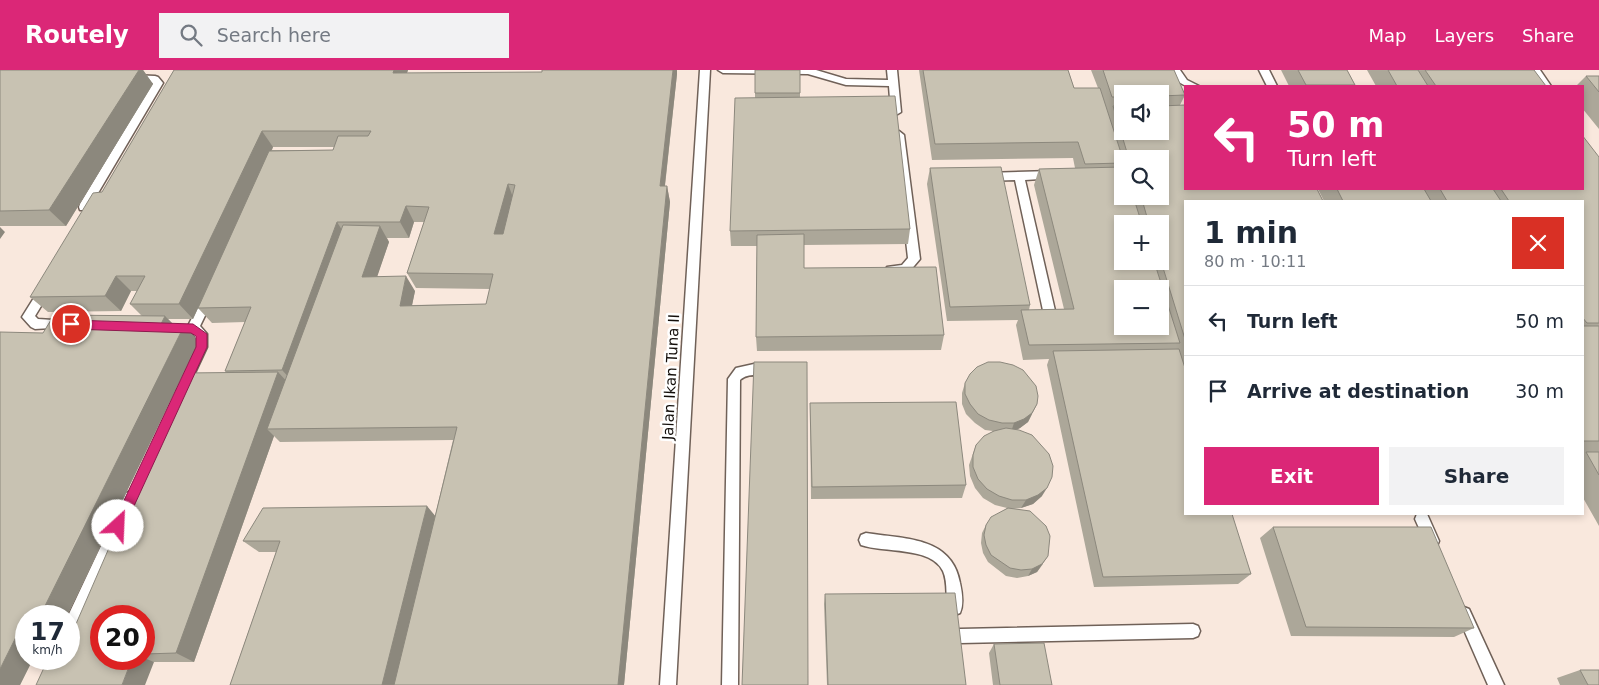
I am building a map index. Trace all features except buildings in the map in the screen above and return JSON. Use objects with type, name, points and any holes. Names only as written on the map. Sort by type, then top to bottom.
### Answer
[{"type":"lane","name":"Jalan Ikan Tuna II","points":[[668,685],[706,70]]},
{"type":"lane","points":[[722,70],[808,71],[846,82],[893,83]]},
{"type":"lane","points":[[875,271],[905,269],[914,259],[892,70]]},
{"type":"lane","points":[[1175,70],[1184,82],[1192,85]]},
{"type":"lane","points":[[1264,70],[1272,85]]},
{"type":"lane","points":[[1535,70],[1545,85]]},
{"type":"lane","points":[[80,214],[158,83],[155,79],[117,78]]},
{"type":"lane","points":[[970,177],[1064,175]]},
{"type":"lane","points":[[1019,176],[1050,315]]},
{"type":"lane","points":[[51,280],[28,317],[35,324],[42,325],[77,324]]},
{"type":"lane","points":[[176,400],[201,347],[201,334],[188,328],[213,284]]},
{"type":"lane","points":[[730,685],[734,379],[736,374],[741,371],[779,370]]},
{"type":"lane","points":[[80,608],[135,490]]},
{"type":"lane","points":[[1422,519],[1438,554]]},
{"type":"lane","points":[[866,540],[922,549],[942,557],[948,566],[951,577],[960,641],[1193,631]]},
{"type":"lane","points":[[1457,598],[1496,685]]},
{"type":"route","points":[[71,324],[193,328],[201,334],[201,347],[118,526]]}]
